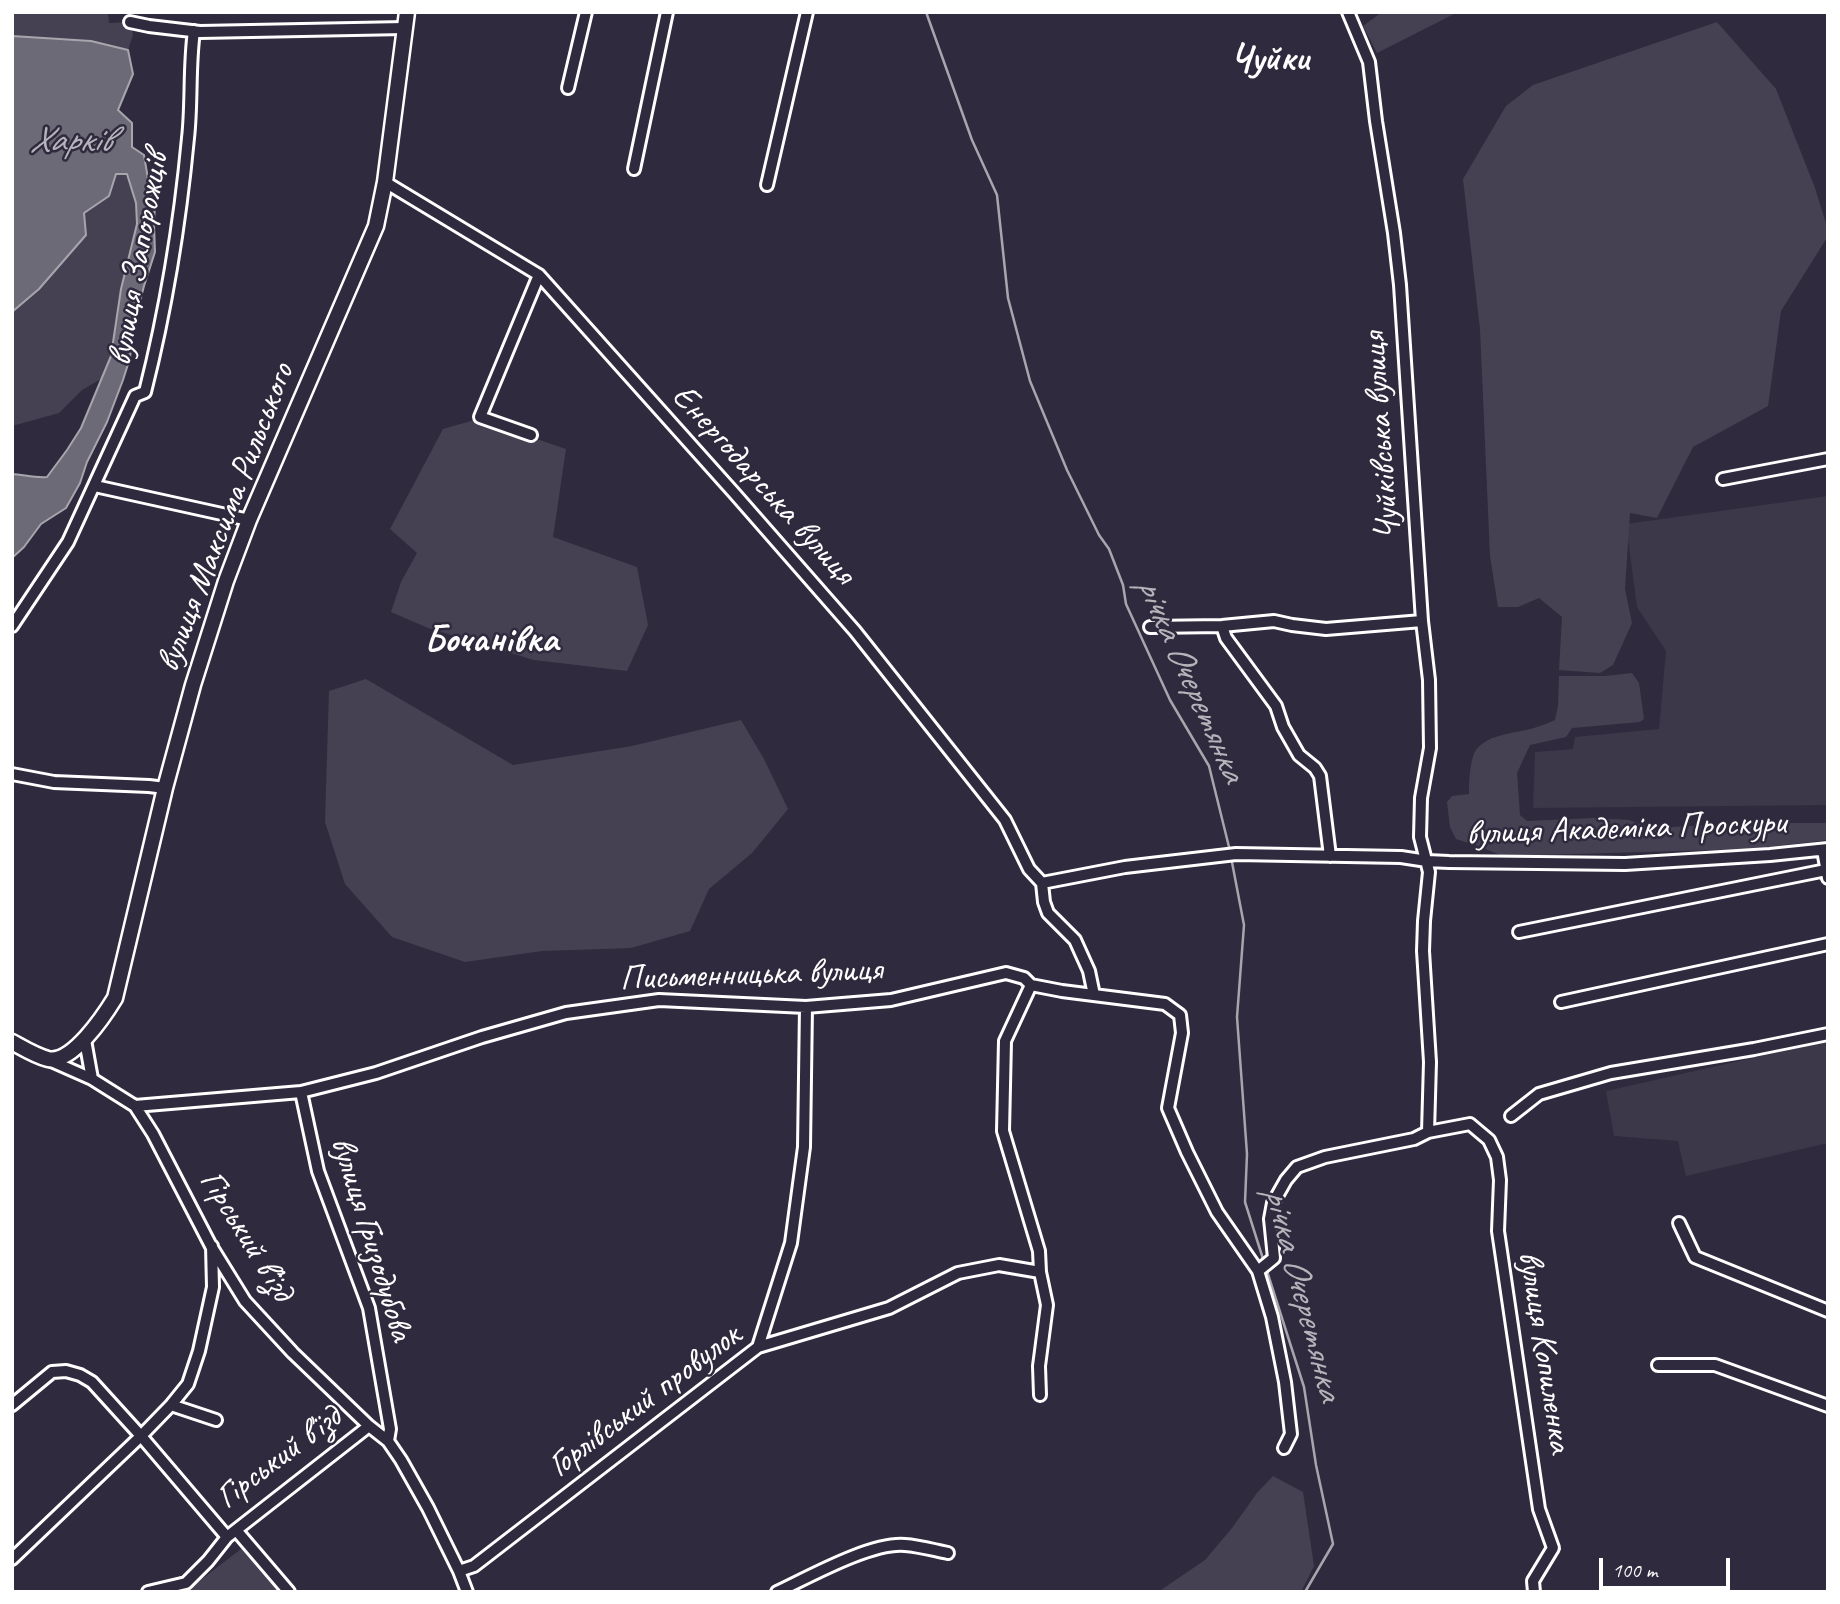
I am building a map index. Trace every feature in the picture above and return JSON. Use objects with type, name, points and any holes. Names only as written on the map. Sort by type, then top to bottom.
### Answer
[{"type":"main road","name":"вулиця Максима Рильського","points":[[50,1060],[85,1040],[115,998],[165,788],[193,685],[226,581],[249,520],[376,226],[385,182],[407,12]]},
{"type":"main road","points":[[12,1042],[50,1060]]},
{"type":"street","points":[[568,88],[586,12]]},
{"type":"street","points":[[634,169],[667,12]]},
{"type":"street","points":[[768,185],[807,12]]},
{"type":"street","name":"Чуйківська вулиця","points":[[1348,12],[1369,62],[1398,272],[1422,621],[1429,680],[1430,748],[1420,798],[1420,837],[1427,861]]},
{"type":"street","points":[[130,22],[194,31],[405,28]]},
{"type":"street","name":"вулиця Запорожців","points":[[12,626],[68,542],[135,396],[145,392],[172,260],[184,175],[194,31]]},
{"type":"street","name":"Енергодарська вулиця","points":[[385,182],[539,275],[855,631],[1005,820],[1029,869],[1042,883],[1048,913],[1075,940],[1089,971],[1094,995]]},
{"type":"street","points":[[531,435],[480,417],[539,275]]},
{"type":"street","points":[[1723,479],[1828,460]]},
{"type":"street","points":[[95,486],[249,520]]},
{"type":"street","points":[[1150,626],[1222,626],[1274,621],[1326,629],[1422,621]]},
{"type":"street","points":[[1222,626],[1226,638],[1276,706],[1283,727],[1299,755],[1315,768],[1320,776],[1330,856]]},
{"type":"street","points":[[12,774],[54,782],[165,788]]},
{"type":"street","points":[[1519,932],[1827,874],[1825,849]]},
{"type":"street","name":"вулиця Академіка Проскури","points":[[1427,861],[1625,864],[1825,849]]},
{"type":"street","points":[[1042,883],[1125,867],[1236,854],[1401,857],[1427,861],[1429,880],[1423,951],[1430,1062],[1428,1132],[1414,1139],[1325,1157],[1297,1167],[1273,1203],[1270,1219],[1275,1258],[1258,1271],[1272,1317],[1285,1382],[1291,1434],[1284,1448]]},
{"type":"street","points":[[1561,1002],[1828,944]]},
{"type":"street","name":"Письменницька вулиця","points":[[135,1106],[301,1092],[376,1073],[482,1037],[566,1013],[659,1000],[806,1007],[891,1000],[1006,973],[1024,978],[1031,985],[1165,1004],[1180,1015],[1182,1033],[1168,1108],[1217,1212],[1258,1271]]},
{"type":"street","points":[[1031,985],[1005,1041],[1003,1132],[1039,1251],[1047,1305],[1039,1366],[1040,1395]]},
{"type":"street","points":[[758,1348],[791,1243],[804,1147],[806,1007]]},
{"type":"street","points":[[1511,1116],[1539,1094],[1611,1073],[1828,1034]]},
{"type":"street","points":[[85,1040],[92,1079]]},
{"type":"street","points":[[50,1060],[92,1079],[135,1106]]},
{"type":"street","name":"вулиця Гризодубова","points":[[301,1092],[318,1171],[369,1308],[390,1429],[388,1441],[428,1508],[467,1592]]},
{"type":"street","name":"Гірський в’їзд","points":[[135,1106],[245,1301],[293,1353],[388,1441]]},
{"type":"street","name":"вулиця Копиленка","points":[[1428,1132],[1470,1124],[1489,1140],[1497,1157],[1500,1181],[1497,1231],[1539,1509],[1553,1548],[1533,1581],[1534,1592]]},
{"type":"street","points":[[1679,1223],[1695,1257],[1828,1311]]},
{"type":"street","points":[[12,1559],[141,1436],[188,1384],[214,1287],[212,1245]]},
{"type":"street","name":"Горлівський провулок","points":[[459,1571],[474,1566],[758,1348],[889,1308],[958,1273],[999,1265],[1040,1272]]},
{"type":"street","points":[[1658,1365],[1715,1365],[1828,1406]]},
{"type":"street","name":"Гірський в'їзд","points":[[12,1405],[52,1372],[66,1371],[92,1382],[231,1534],[369,1426]]},
{"type":"street","name":"Гірський в'їзд","points":[[171,1405],[216,1420]]},
{"type":"street","points":[[148,1592],[186,1583],[231,1534],[289,1592]]},
{"type":"street","points":[[777,1592],[859,1554],[888,1546],[903,1545],[948,1553]]},
{"type":"shaded area","points":[[12,12],[108,12],[109,23],[130,22],[133,35],[128,50],[91,41],[12,36]]},
{"type":"shaded area","points":[[1382,12],[1458,12],[1377,53],[1363,26]]},
{"type":"shaded area","points":[[1717,22],[1776,89],[1815,188],[1828,236],[1781,311],[1768,406],[1693,447],[1657,518],[1630,513],[1625,589],[1632,623],[1613,665],[1600,673],[1559,670],[1562,617],[1539,598],[1518,607],[1498,607],[1490,556],[1480,329],[1463,179],[1506,106],[1533,85]]},
{"type":"shaded area","points":[[116,174],[127,174],[136,203],[137,224],[121,289],[111,357],[101,379],[82,390],[59,413],[12,426],[12,312],[39,289],[86,235],[84,213],[109,196]]},
{"type":"shaded area","points":[[478,419],[566,449],[553,537],[637,567],[648,625],[627,671],[534,660],[428,628],[391,612],[401,582],[417,553],[390,529],[443,429]]},
{"type":"shaded area","points":[[1828,496],[1828,805],[1533,808],[1535,752],[1573,749],[1575,737],[1659,729],[1666,651],[1637,607],[1626,524]]},
{"type":"shaded area","points":[[1632,673],[1639,683],[1644,719],[1640,722],[1572,728],[1566,737],[1530,745],[1517,773],[1520,815],[1527,821],[1594,818],[1629,820],[1651,828],[1752,823],[1828,823],[1828,840],[1752,849],[1503,856],[1456,839],[1450,827],[1447,802],[1452,796],[1469,794],[1472,759],[1481,744],[1495,737],[1555,720],[1559,676]]},
{"type":"shaded area","points":[[366,679],[513,765],[632,746],[741,720],[764,759],[788,809],[752,853],[709,889],[690,931],[631,948],[542,951],[465,962],[392,937],[345,884],[325,822],[329,691]]},
{"type":"shaded area","points":[[1828,1041],[1828,1143],[1686,1176],[1678,1141],[1614,1136],[1606,1091]]},
{"type":"shaded area","points":[[1273,1476],[1303,1492],[1314,1566],[1301,1592],[1158,1592],[1205,1560]]},
{"type":"shaded area","points":[[245,1546],[289,1592],[185,1592]]},
{"type":"water","name":"Харків","points":[[12,36],[91,41],[128,50],[133,74],[118,110],[132,123],[132,147],[144,155],[155,202],[155,252],[133,328],[130,358],[123,380],[80,483],[66,508],[41,524],[12,558],[12,474],[47,477],[81,428],[111,356],[121,289],[137,224],[136,203],[127,174],[116,174],[109,196],[84,213],[86,235],[39,289],[12,312]]},
{"type":"waterway","name":"річка Очеретянка","points":[[926,12],[972,140],[997,195],[1008,298],[1030,381],[1067,470],[1099,535],[1109,549],[1123,585],[1126,604],[1170,700],[1209,766],[1230,851]]},
{"type":"waterway","name":"річка Очеретянка","points":[[1231,857],[1244,925],[1237,1017],[1247,1154],[1245,1202],[1264,1262]]},
{"type":"waterway","name":"річка Очеретянка","points":[[1266,1268],[1304,1387],[1316,1465],[1333,1544],[1305,1592]]},
{"type":"district","name":"Чуйки","points":[[1269,60]]},
{"type":"district","name":"Бочанівка","points":[[491,641]]}]
